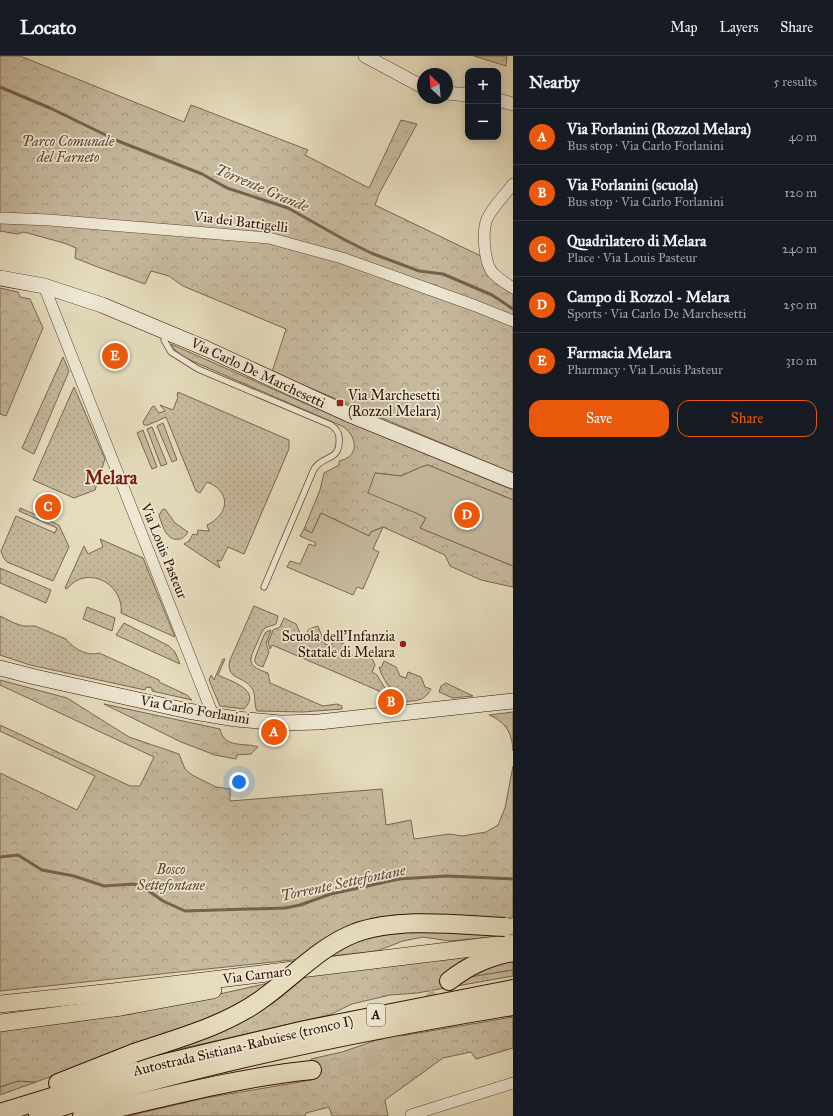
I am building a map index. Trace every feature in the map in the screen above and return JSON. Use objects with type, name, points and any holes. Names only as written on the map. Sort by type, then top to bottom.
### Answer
[{"type":"highway","points":[[0,1105],[234,1016],[261,1000],[312,958],[333,944],[355,933],[376,927],[404,924],[509,927]]},
{"type":"highway","points":[[449,981],[464,970],[482,961],[513,952]]},
{"type":"highway","name":"Autostrada Sistiana-Rabuiese (tronco I)","points":[[0,1113],[242,1052],[370,1017],[513,989]]},
{"type":"highway","name":"Autostrada Sistiana-Rabuiese (tronco I)","points":[[242,1052],[513,1006]]},
{"type":"highway","points":[[82,1116],[220,1084],[283,1073],[312,1070]]},
{"type":"highway","name":"Autostrada Sistiana-Rabuiese (tronco I)","points":[[32,1116],[155,1073]]},
{"type":"main road","name":"Via Carlo De Marchesetti","points":[[0,278],[44,286],[102,305],[166,331],[348,414],[513,482]]},
{"type":"main road","name":"Via Carlo Forlanini","points":[[0,668],[35,677],[213,715],[236,719],[280,723],[305,723],[513,701]]},
{"type":"main road","name":"Via Carnaro","points":[[0,1004],[113,992],[513,943]]},
{"type":"main road","points":[[0,1022],[128,1006],[185,996],[242,984],[280,972]]},
{"type":"main road","points":[[89,1011],[102,1006],[110,1000],[113,992]]},
{"type":"street","points":[[365,56],[417,84]]},
{"type":"street","points":[[453,93],[465,94]]},
{"type":"street","points":[[501,101],[513,104]]},
{"type":"street","points":[[513,184],[487,219],[484,229],[488,262],[492,272],[513,288]]},
{"type":"street","name":"Via dei Battigelli","points":[[0,218],[49,220],[256,236],[274,239],[342,258],[476,306],[513,321]]},
{"type":"street","name":"Via Louis Pasteur","points":[[44,286],[213,715]]},
{"type":"street","points":[[411,1116],[513,1083]]},
{"type":"lane","points":[[166,331],[164,340],[172,352],[198,369],[330,425],[334,427],[339,434],[339,448],[337,452],[332,457],[320,463],[314,469],[264,587]]},
{"type":"green space","name":"Parco Comunale del Farneto","points":[[0,56],[20,56],[184,122],[191,105],[308,150],[305,155],[369,188],[401,120],[417,124],[379,194],[375,205],[483,257],[513,292],[513,317],[347,254],[305,243],[0,214]]},
{"type":"green space","points":[[474,56],[507,56],[506,66]]},
{"type":"green space","points":[[0,222],[31,223],[259,241],[290,247],[339,261],[513,324],[513,473],[272,372],[286,329],[183,286],[169,276],[151,271],[145,284],[75,258],[76,248],[64,243],[24,232],[17,234],[0,231]]},
{"type":"green space","points":[[0,288],[18,292],[20,297],[30,299],[43,328],[6,416],[0,414]]},
{"type":"green space","points":[[171,344],[345,421],[513,490],[513,500],[428,465],[401,476],[375,473],[416,513],[426,518],[420,528],[513,566],[513,587],[481,580],[450,566],[445,555],[383,527],[371,532],[369,536],[321,513],[312,533],[304,529],[320,490],[324,473],[339,465],[339,461],[346,459],[353,451],[354,442],[349,431],[344,427],[183,357]]},
{"type":"green space","points":[[63,357],[69,371],[34,454],[22,448]]},
{"type":"green space","points":[[74,387],[105,459],[95,490],[74,498],[33,480]]},
{"type":"green space","points":[[178,392],[289,440],[289,449],[244,554],[228,547],[221,561],[217,560],[220,568],[184,544],[189,541],[193,534],[197,535],[198,530],[209,531],[207,525],[220,515],[225,503],[224,497],[215,486],[207,482],[200,493],[196,491],[166,417],[148,425],[144,425],[143,422],[154,406],[159,413],[165,411],[160,405],[173,410],[178,397]]},
{"type":"green space","points":[[163,423],[177,460],[172,462],[157,426]]},
{"type":"green space","points":[[152,427],[167,464],[161,466],[147,429]]},
{"type":"green space","points":[[143,430],[157,467],[152,469],[137,433]]},
{"type":"green space","points":[[428,465],[513,500],[513,566],[420,528],[426,518],[368,493],[375,473],[401,476]]},
{"type":"green space","points":[[20,508],[59,525],[69,547],[53,581],[7,562],[3,557],[1,551],[16,516],[55,533],[57,528],[19,511]]},
{"type":"green space","points":[[165,509],[175,523],[188,532],[181,539],[169,537],[162,525],[159,515],[162,510]]},
{"type":"green space","points":[[321,513],[369,536],[371,532],[383,527],[373,549],[379,552],[363,589],[357,587],[353,595],[287,567],[290,561],[300,564],[309,544],[315,546],[316,543],[300,536],[304,529],[312,533]]},
{"type":"green space","points":[[100,539],[143,558],[175,637],[121,613],[120,602],[116,593],[102,580],[84,578],[75,582],[67,589],[65,588],[84,546],[88,554],[103,547]]},
{"type":"green space","points":[[0,568],[51,590],[46,603],[0,583]]},
{"type":"green space","points":[[254,606],[278,616],[276,624],[263,630],[252,655],[251,662],[253,665],[256,668],[268,673],[270,683],[323,706],[337,704],[342,706],[342,709],[303,712],[257,711],[253,690],[248,683],[232,674],[229,666],[230,660]]},
{"type":"green space","points":[[87,607],[115,618],[112,631],[83,619]]},
{"type":"green space","points":[[0,616],[23,626],[35,626],[66,639],[72,646],[85,653],[99,653],[159,680],[159,682],[187,695],[192,700],[152,691],[152,688],[146,687],[145,690],[30,665],[0,655]]},
{"type":"green space","points":[[284,618],[296,624],[300,633],[306,635],[309,629],[318,626],[325,644],[331,646],[334,640],[346,645],[350,654],[356,657],[359,651],[371,656],[375,665],[372,672],[377,675],[389,695],[397,703],[393,700],[388,701],[388,703],[384,703],[383,694],[377,690],[272,645],[270,649],[268,643],[273,630],[280,627]]},
{"type":"green space","points":[[124,623],[169,646],[175,652],[180,664],[116,635]]},
{"type":"green space","points":[[271,630],[266,644],[269,652],[263,667],[259,666],[255,662],[255,658],[264,635],[266,632]]},
{"type":"green space","points":[[223,659],[225,659],[218,675],[237,683],[247,691],[250,697],[249,702],[244,709],[220,706],[209,680],[211,675],[214,680]]},
{"type":"green space","points":[[384,661],[396,667],[400,676],[406,678],[408,672],[421,677],[425,687],[431,689],[426,696],[420,700],[404,702],[392,691],[383,677],[379,667],[381,668]]},
{"type":"green space","name":"Bosco Settefontane","points":[[0,680],[67,698],[129,737],[179,754],[185,769],[192,775],[216,787],[230,789],[230,801],[382,789],[386,825],[411,820],[414,839],[449,834],[462,836],[486,832],[498,825],[505,808],[513,766],[513,918],[508,918],[503,936],[450,941],[423,937],[403,941],[377,951],[0,991],[0,773],[77,810],[95,776],[0,731],[0,725],[130,786],[140,786],[154,757],[0,685]]},
{"type":"green space","points":[[446,683],[473,696],[453,698],[439,692],[441,686]]},
{"type":"green space","points":[[104,704],[220,729],[222,735],[230,742],[258,747],[251,754],[237,755],[236,759],[215,755],[181,742]]},
{"type":"green space","points":[[513,712],[513,751],[511,739],[507,729],[500,721],[489,715]]},
{"type":"green space","points":[[487,951],[451,971],[439,982],[513,970],[513,976],[417,993],[390,995],[352,1004],[329,1015],[136,1059],[130,1047],[36,1082],[18,1081],[0,1087],[0,1031],[131,1014],[313,973]]},
{"type":"green space","points":[[513,958],[513,970],[461,979]]},
{"type":"green space","points":[[513,1017],[513,1048],[476,1059],[471,1052],[443,1058],[385,1100],[388,1116],[332,1116],[329,1107],[306,1113],[305,1116],[128,1116],[205,1098],[312,1080],[311,1059],[342,1052],[377,1040]]},
{"type":"green space","points":[[18,1081],[36,1082],[0,1095],[0,1087]]},
{"type":"waterway","name":"Torrente Grande","points":[[0,87],[50,108],[118,141],[202,174],[227,188],[288,208],[371,253],[419,271],[443,274],[492,295],[513,309]]},
{"type":"waterway","name":"Torrente Settefontane","points":[[0,857],[18,855],[42,870],[74,876],[104,886],[134,884],[143,887],[163,901],[185,911],[285,908],[300,905],[331,894],[399,879],[446,876],[513,879]]},
{"type":"tunnel","points":[[312,1070],[344,1067],[367,1060],[391,1044],[429,1006],[449,981]]},
{"type":"place","name":"Farmacia Melara","points":[[115,356]]},
{"type":"place","name":"Via Marchesetti (Rozzol Melara)","points":[[340,403]]},
{"type":"place","name":"Quadrilatero di Melara","points":[[48,507]]},
{"type":"place","name":"Campo di Rozzol - Melara","points":[[467,515]]},
{"type":"place","name":"Scuola dell'Infanzia Statale di Melara","points":[[403,644]]},
{"type":"place","name":"Via Forlanini (scuola)","points":[[391,702]]},
{"type":"place","name":"Via Forlanini (Rozzol Melara)","points":[[274,732]]},
{"type":"district","name":"Melara","points":[[111,478]]}]
